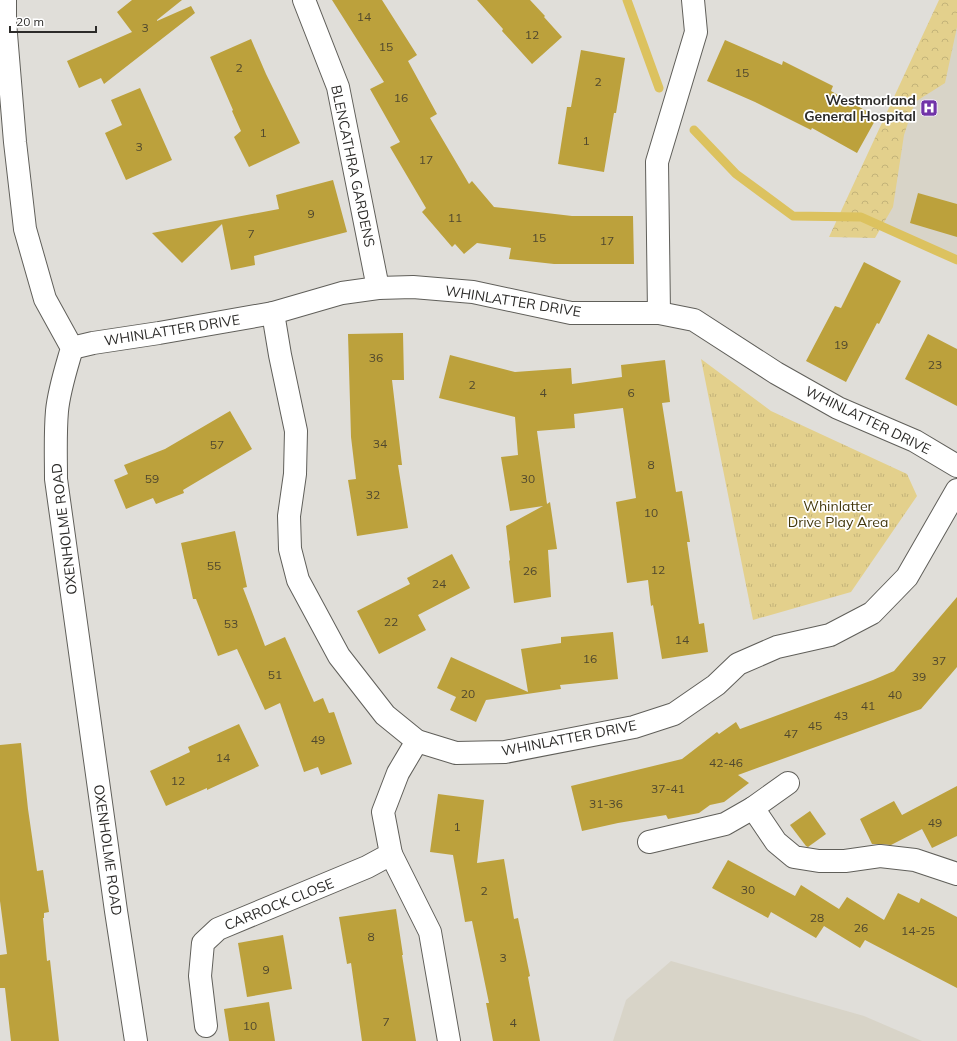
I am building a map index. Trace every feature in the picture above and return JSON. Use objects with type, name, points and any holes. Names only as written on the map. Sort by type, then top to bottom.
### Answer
[{"type":"street","points":[[5,0],[5,22],[15,142],[25,229],[45,299],[72,348]]},
{"type":"street","name":"BLENCATHRA GARDENS","points":[[304,0],[338,87],[378,288]]},
{"type":"street","points":[[659,313],[657,162],[696,32],[693,0]]},
{"type":"street","name":"WHINLATTER DRIVE","points":[[72,348],[93,343],[273,313],[342,293],[378,288],[414,287],[473,292],[571,313],[659,313],[694,320],[776,373],[838,408],[914,442],[957,466]]},
{"type":"street","name":"WHINLATTER DRIVE","points":[[273,313],[296,431],[295,474],[289,516],[290,549],[298,580],[339,656],[385,715],[417,741],[456,753],[505,752],[634,727],[674,714],[716,685],[738,664],[777,646],[830,635],[872,613],[906,577],[957,490]]},
{"type":"street","name":"OXENHOLME ROAD","points":[[72,348],[57,411],[55,445],[56,479],[116,911],[136,1041]]},
{"type":"street","points":[[417,741],[398,773],[383,812],[391,854],[430,932],[449,1041]]},
{"type":"street","points":[[649,842],[725,824],[753,808],[788,783]]},
{"type":"street","points":[[753,808],[776,842],[794,857],[819,861],[880,856],[901,858],[915,860],[957,874]]},
{"type":"street","name":"CARROCK CLOSE","points":[[206,1026],[200,976],[203,943],[208,938],[218,929],[360,870],[391,854]]},
{"type":"shaded area","name":"Westmorland General Hospital","points":[[957,0],[957,259],[861,217]]},
{"type":"shaded area","points":[[671,961],[864,1016],[922,1041],[613,1041],[626,1000]]},
{"type":"green space","points":[[939,0],[957,0],[957,27],[945,83],[915,102],[904,135],[893,207],[875,238],[829,237]]},
{"type":"green space","name":"Whinlatter Drive Play Area","points":[[701,359],[771,411],[907,474],[917,496],[851,592],[753,620]]},
{"type":"building","points":[[132,0],[182,0],[157,21],[191,6],[195,13],[104,84],[101,78],[79,88],[67,61],[132,32],[117,12]]},
{"type":"building","points":[[332,0],[382,0],[417,55],[408,61],[437,114],[430,118],[469,184],[472,181],[494,207],[572,216],[633,216],[634,264],[554,264],[509,259],[511,248],[477,243],[464,254],[455,244],[452,247],[422,212],[426,208],[390,147],[400,142],[370,89],[384,82]]},
{"type":"building","points":[[477,0],[530,0],[562,37],[532,64],[502,31],[503,29]]},
{"type":"building","points":[[251,39],[266,74],[300,143],[249,167],[234,137],[241,131],[210,57]]},
{"type":"building","points":[[725,40],[782,65],[783,61],[833,86],[831,91],[877,117],[857,153],[812,128],[811,130],[755,102],[707,81]]},
{"type":"building","points":[[581,50],[625,58],[604,172],[558,164],[567,107],[571,107]]},
{"type":"building","points":[[140,88],[172,160],[126,180],[105,133],[122,125],[111,100]]},
{"type":"building","points":[[333,180],[347,232],[254,256],[255,265],[231,270],[222,224],[182,263],[152,233],[279,209],[276,195]]},
{"type":"building","points":[[918,193],[957,204],[957,237],[910,223]]},
{"type":"building","points":[[864,262],[901,281],[879,324],[877,323],[846,382],[806,361],[835,306],[841,308]]},
{"type":"building","points":[[403,333],[404,380],[392,380],[402,465],[398,465],[408,528],[357,536],[348,480],[356,479],[351,437],[348,334]]},
{"type":"building","points":[[928,334],[957,349],[957,406],[905,379]]},
{"type":"building","points":[[450,355],[515,372],[571,368],[572,384],[622,377],[621,365],[665,360],[670,402],[662,403],[676,492],[682,491],[690,542],[687,542],[699,624],[704,623],[708,652],[662,659],[653,605],[651,606],[648,580],[627,583],[616,502],[636,498],[623,408],[574,414],[575,428],[537,431],[547,504],[550,502],[557,549],[548,550],[551,597],[514,603],[506,526],[543,506],[510,511],[501,457],[518,455],[515,417],[439,398]]},
{"type":"building","points":[[230,411],[252,449],[183,490],[184,493],[156,504],[153,498],[126,509],[114,480],[128,474],[124,465],[165,449]]},
{"type":"building","points":[[235,531],[247,587],[243,588],[265,646],[285,637],[314,702],[323,698],[329,713],[334,712],[352,764],[321,775],[318,767],[304,772],[280,703],[265,710],[237,649],[218,656],[196,599],[193,599],[181,543]]},
{"type":"building","points":[[452,554],[470,588],[418,615],[426,630],[379,654],[357,611],[410,584],[407,578]]},
{"type":"building","points":[[957,597],[957,667],[921,709],[738,775],[749,783],[724,802],[710,805],[699,813],[668,819],[666,815],[582,831],[571,786],[682,759],[717,732],[719,734],[736,722],[740,729],[894,671]]},
{"type":"building","points":[[613,632],[618,679],[560,685],[561,689],[486,700],[476,722],[450,710],[456,697],[437,688],[451,657],[528,692],[521,649],[561,643],[561,637]]},
{"type":"building","points":[[239,724],[259,766],[207,790],[207,788],[166,806],[150,771],[190,752],[188,747]]},
{"type":"building","points":[[21,743],[28,809],[37,871],[43,870],[49,912],[44,913],[43,918],[47,961],[50,960],[59,1041],[11,1041],[5,988],[0,988],[0,955],[7,954],[0,901],[0,745]]},
{"type":"building","points":[[957,786],[957,836],[932,848],[922,829],[891,845],[872,844],[860,819],[894,801],[902,815]]},
{"type":"building","points":[[438,794],[484,800],[477,863],[504,859],[514,919],[518,918],[530,976],[528,977],[540,1041],[493,1041],[486,1003],[489,1003],[472,921],[465,922],[453,855],[430,852]]},
{"type":"building","points":[[810,811],[826,834],[808,847],[790,825]]},
{"type":"building","points":[[728,860],[795,896],[801,885],[839,909],[847,897],[884,920],[898,893],[919,903],[921,898],[957,917],[957,988],[865,940],[860,948],[824,926],[816,938],[771,912],[768,918],[712,888]]},
{"type":"building","points":[[396,909],[416,1041],[362,1041],[351,963],[347,964],[339,917]]},
{"type":"building","points":[[283,935],[292,989],[247,997],[238,943]]},
{"type":"building","points":[[269,1002],[275,1041],[229,1041],[224,1009]]},
{"type":"waterway","points":[[627,0],[659,88]]},
{"type":"waterway","points":[[694,130],[736,174],[793,216],[861,217],[957,260]]},
{"type":"place","name":"Westmorland General Hospital","points":[[929,108]]}]
